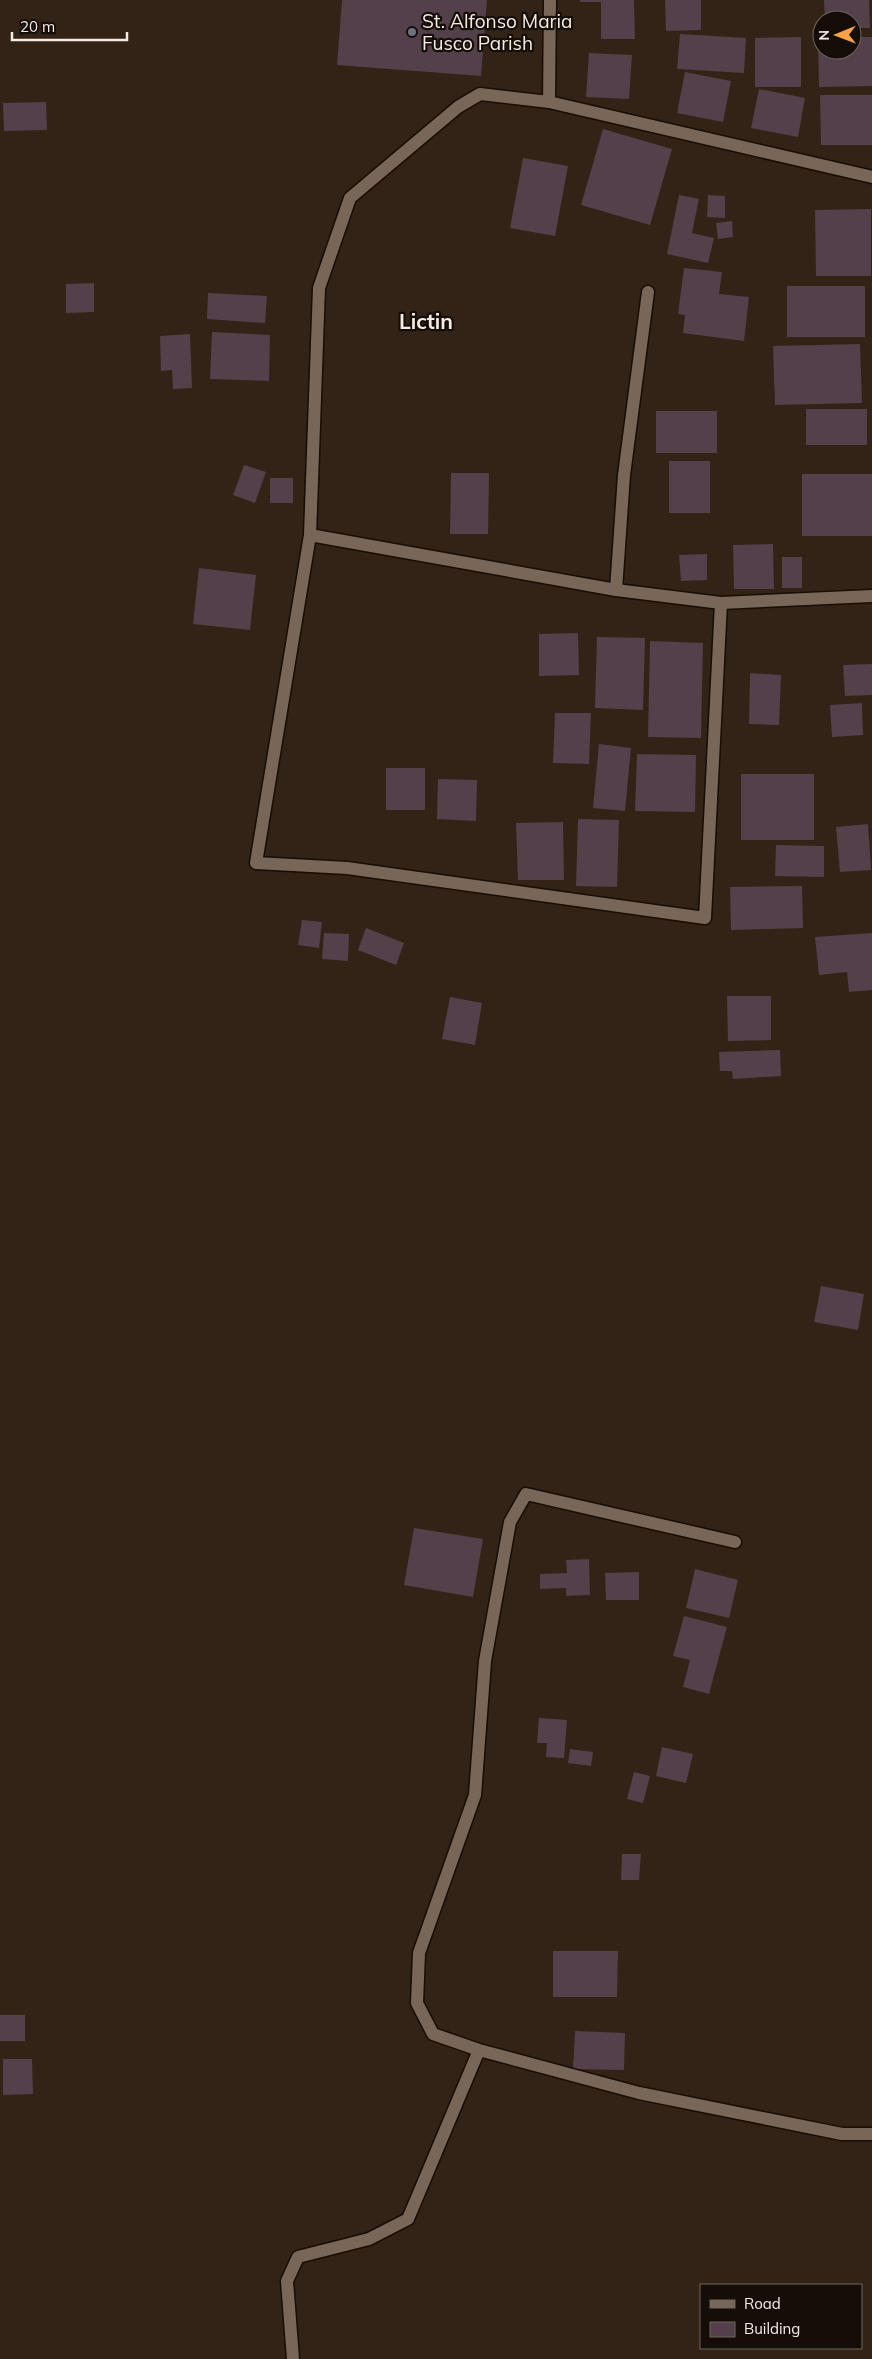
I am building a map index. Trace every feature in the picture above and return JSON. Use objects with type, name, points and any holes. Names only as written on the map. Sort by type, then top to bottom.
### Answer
[{"type":"street","points":[[549,102],[550,0]]},
{"type":"street","points":[[721,603],[705,918],[347,868],[256,863],[310,535],[319,288],[350,198],[458,107],[480,94],[549,102],[872,177]]},
{"type":"street","points":[[616,590],[624,475],[648,292]]},
{"type":"street","points":[[310,535],[616,590],[721,603],[872,596]]},
{"type":"street","points":[[735,1542],[526,1494],[510,1522],[485,1662],[475,1795],[419,1953],[417,2004],[433,2034],[506,2059],[639,2093],[842,2134],[872,2134]]},
{"type":"street","points":[[294,2359],[287,2281],[298,2257],[369,2238],[408,2219],[479,2050]]},
{"type":"building","name":"St. Alfonso Maria Fusco Parish","points":[[342,0],[487,0],[481,76],[337,65]]},
{"type":"building","points":[[580,0],[634,0],[635,39],[601,39],[601,2],[580,2]]},
{"type":"building","points":[[665,0],[701,0],[701,30],[666,31]]},
{"type":"building","points":[[824,0],[869,0],[870,28],[862,28],[862,10],[824,10]]},
{"type":"building","points":[[680,34],[746,38],[744,73],[677,69]]},
{"type":"building","points":[[801,37],[801,87],[755,87],[755,38]]},
{"type":"building","points":[[862,37],[872,37],[872,86],[819,87],[818,60],[862,60]]},
{"type":"building","points":[[589,53],[632,55],[629,99],[586,97]]},
{"type":"building","points":[[685,72],[731,81],[723,122],[677,113]]},
{"type":"building","points":[[759,89],[805,98],[798,137],[751,128]]},
{"type":"building","points":[[820,95],[872,95],[872,145],[821,145]]},
{"type":"building","points":[[46,102],[47,130],[4,131],[3,103]]},
{"type":"building","points":[[603,129],[672,149],[650,225],[581,205]]},
{"type":"building","points":[[523,158],[568,166],[555,236],[510,228]]},
{"type":"building","points":[[679,195],[699,199],[692,233],[714,238],[708,263],[667,254]]},
{"type":"building","points":[[708,195],[725,196],[725,218],[707,217]]},
{"type":"building","points":[[871,209],[871,276],[816,276],[815,210]]},
{"type":"building","points":[[732,221],[733,237],[718,239],[716,223]]},
{"type":"building","points":[[684,268],[722,272],[719,294],[749,297],[744,341],[683,333],[685,315],[678,314]]},
{"type":"building","points":[[94,283],[94,312],[66,313],[66,284]]},
{"type":"building","points":[[787,286],[865,286],[865,337],[787,337]]},
{"type":"building","points":[[208,293],[267,296],[265,323],[207,319]]},
{"type":"building","points":[[212,332],[270,335],[269,381],[210,379]]},
{"type":"building","points":[[190,334],[192,388],[173,389],[172,370],[161,371],[160,336]]},
{"type":"building","points":[[860,344],[862,403],[775,405],[773,346]]},
{"type":"building","points":[[806,409],[867,409],[867,445],[806,445]]},
{"type":"building","points":[[656,411],[717,411],[717,453],[656,453]]},
{"type":"building","points":[[669,461],[710,461],[710,513],[669,513]]},
{"type":"building","points":[[244,465],[266,472],[255,503],[233,495]]},
{"type":"building","points":[[451,473],[489,473],[488,534],[450,534]]},
{"type":"building","points":[[802,474],[872,474],[872,536],[802,536]]},
{"type":"building","points":[[270,478],[293,478],[293,503],[270,503]]},
{"type":"building","points":[[773,544],[774,589],[734,589],[733,545]]},
{"type":"building","points":[[707,554],[707,580],[681,581],[679,555]]},
{"type":"building","points":[[782,557],[802,557],[802,588],[782,588]]},
{"type":"building","points":[[199,568],[256,575],[250,630],[193,624]]},
{"type":"building","points":[[578,633],[579,675],[539,676],[539,634]]},
{"type":"building","points":[[597,637],[645,638],[643,710],[595,708]]},
{"type":"building","points":[[650,641],[703,643],[701,738],[648,737]]},
{"type":"building","points":[[872,664],[872,695],[845,696],[843,665]]},
{"type":"building","points":[[750,673],[781,675],[779,725],[749,724]]},
{"type":"building","points":[[862,703],[863,735],[832,737],[830,705]]},
{"type":"building","points":[[555,713],[591,713],[589,764],[553,763]]},
{"type":"building","points":[[599,744],[631,748],[625,811],[593,808]]},
{"type":"building","points":[[637,754],[696,755],[695,812],[635,811]]},
{"type":"building","points":[[386,768],[425,768],[425,810],[386,810]]},
{"type":"building","points":[[741,774],[814,774],[814,840],[741,840]]},
{"type":"building","points":[[438,779],[477,780],[476,821],[437,819]]},
{"type":"building","points":[[578,819],[619,820],[617,887],[576,886]]},
{"type":"building","points":[[563,822],[564,880],[518,880],[516,823]]},
{"type":"building","points":[[868,824],[871,870],[840,872],[836,827]]},
{"type":"building","points":[[776,845],[824,846],[824,877],[775,876]]},
{"type":"building","points":[[802,886],[803,928],[731,930],[730,887]]},
{"type":"building","points":[[302,920],[322,922],[319,948],[298,945]]},
{"type":"building","points":[[366,928],[404,943],[396,965],[358,950]]},
{"type":"building","points":[[324,933],[349,934],[348,961],[322,959]]},
{"type":"building","points":[[872,933],[872,990],[849,992],[847,972],[819,975],[815,937]]},
{"type":"building","points":[[727,996],[771,996],[771,1040],[728,1041]]},
{"type":"building","points":[[450,997],[482,1003],[475,1045],[442,1039]]},
{"type":"building","points":[[780,1050],[781,1076],[733,1079],[732,1071],[720,1071],[719,1052]]},
{"type":"building","points":[[821,1286],[864,1294],[858,1330],[814,1322]]},
{"type":"building","points":[[414,1528],[483,1539],[473,1597],[404,1585]]},
{"type":"building","points":[[589,1559],[590,1595],[566,1596],[566,1588],[540,1589],[540,1574],[567,1573],[566,1560]]},
{"type":"building","points":[[695,1569],[738,1580],[729,1618],[686,1608]]},
{"type":"building","points":[[639,1572],[639,1600],[606,1600],[605,1573]]},
{"type":"building","points":[[684,1616],[727,1627],[709,1694],[683,1687],[690,1660],[673,1656]]},
{"type":"building","points":[[539,1718],[567,1720],[564,1758],[546,1757],[547,1743],[537,1743]]},
{"type":"building","points":[[662,1747],[693,1754],[686,1783],[656,1776]]},
{"type":"building","points":[[570,1749],[593,1752],[591,1766],[568,1763]]},
{"type":"building","points":[[634,1772],[650,1776],[643,1803],[627,1799]]},
{"type":"building","points":[[622,1854],[641,1854],[639,1880],[621,1880]]},
{"type":"building","points":[[553,1951],[618,1951],[617,1997],[553,1997]]},
{"type":"building","points":[[0,2015],[25,2015],[25,2041],[0,2041]]},
{"type":"building","points":[[575,2031],[625,2033],[624,2070],[573,2069]]},
{"type":"building","points":[[3,2059],[32,2059],[33,2094],[3,2095]]},
{"type":"place","name":"St. Alfonso Maria Fusco Parish","points":[[412,32]]},
{"type":"district","name":"Lictin","points":[[426,322]]}]
